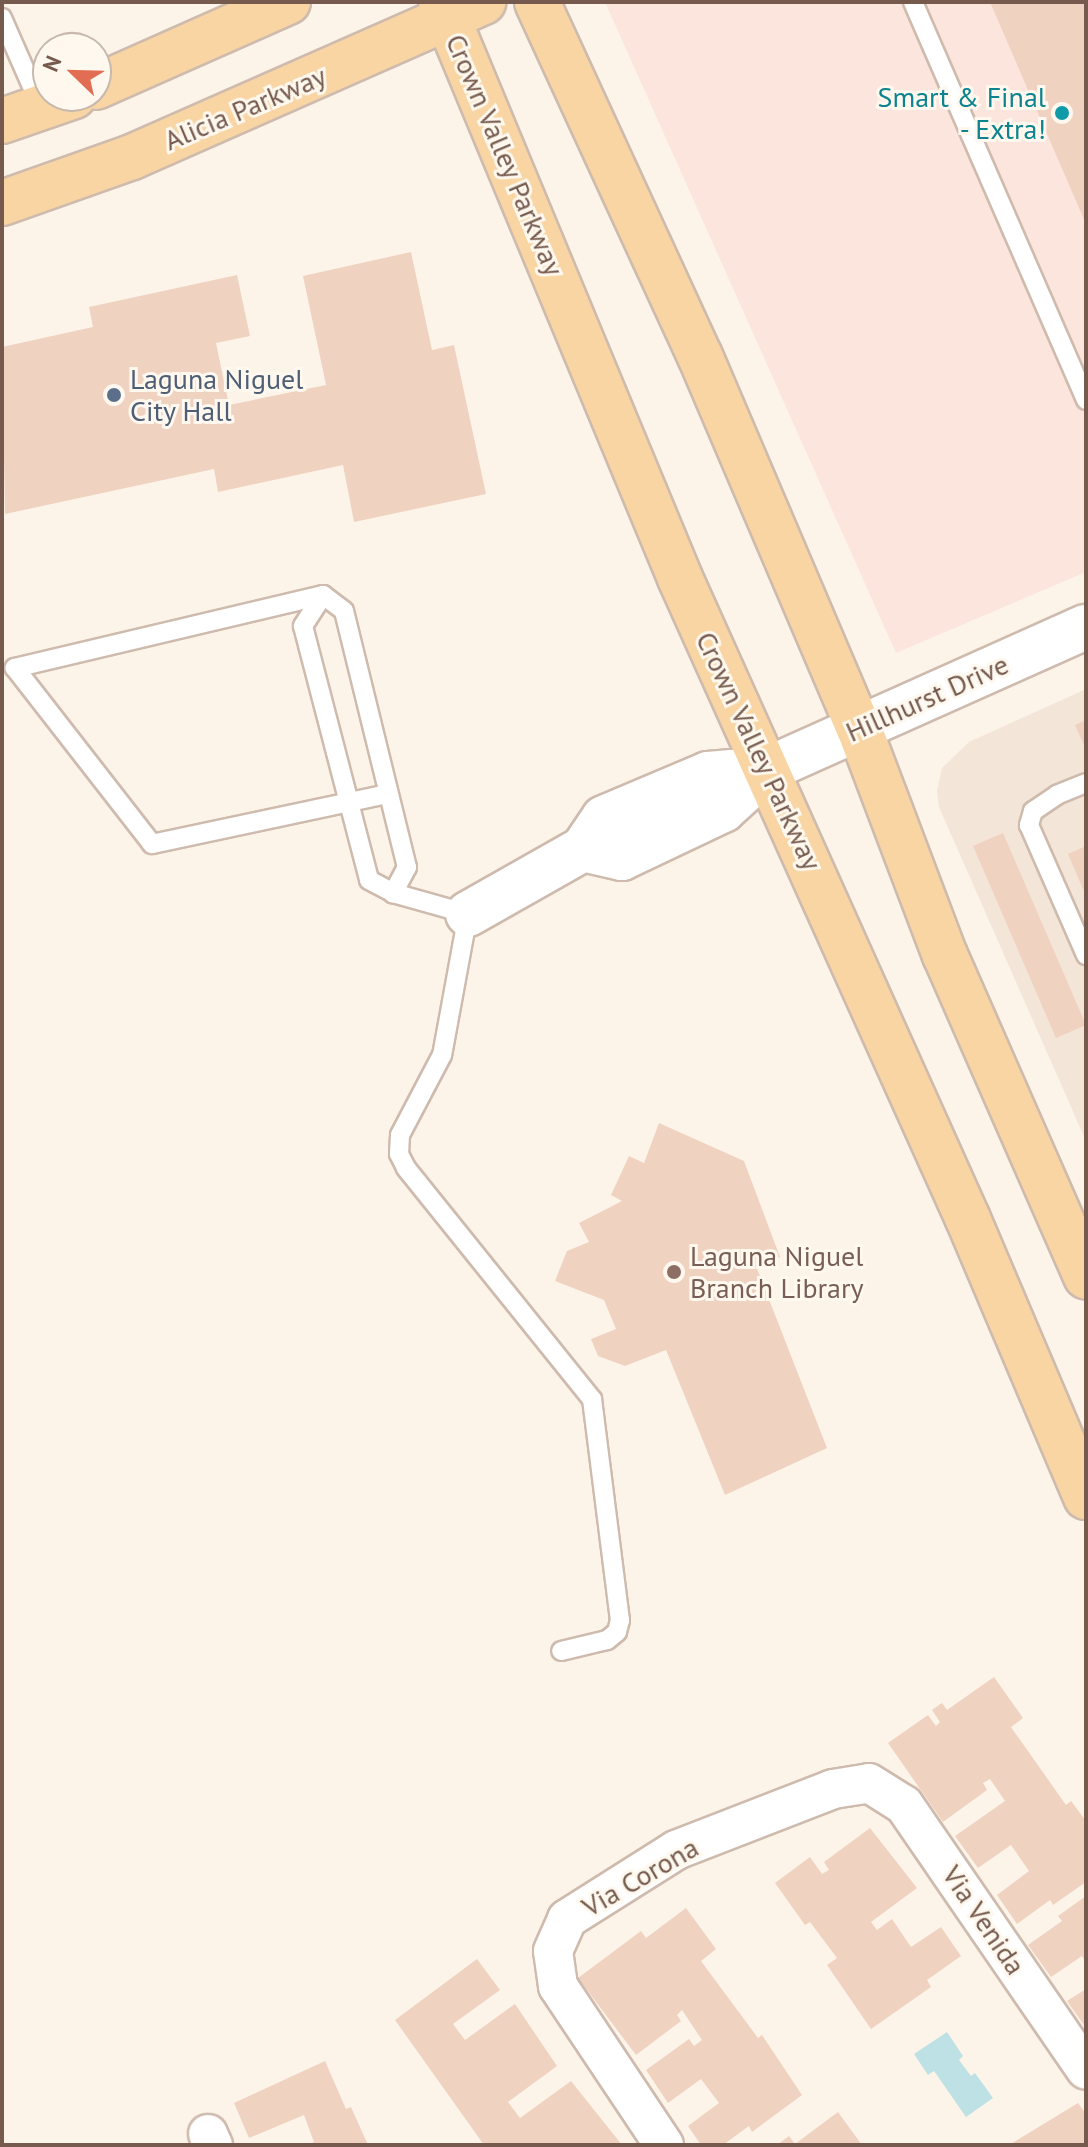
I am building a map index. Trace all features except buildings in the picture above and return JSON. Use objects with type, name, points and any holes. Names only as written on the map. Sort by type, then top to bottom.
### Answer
[{"type":"main road","points":[[112,80],[288,2]]},
{"type":"main road","points":[[537,2],[700,356],[859,728],[945,955],[1086,1276]]},
{"type":"main road","name":"Alicia Parkway","points":[[2,203],[132,157],[457,8]]},
{"type":"main road","name":"Crown Valley Parkway","points":[[457,8],[680,578],[968,1219],[1086,1497]]},
{"type":"street","name":"Hillhurst Drive","points":[[468,914],[583,849],[622,858],[723,810],[768,769],[1086,627]]},
{"type":"street","name":"Via Venida","points":[[869,1783],[904,1805],[1086,2070]]},
{"type":"street","name":"Via Corona","points":[[664,2145],[558,1986],[553,1951],[567,1919],[676,1850],[833,1789],[869,1783]]},
{"type":"lane","points":[[913,2],[1086,400]]},
{"type":"lane","points":[[2,18],[32,92]]},
{"type":"lane","points":[[15,668],[323,595]]},
{"type":"lane","points":[[323,595],[344,611],[407,867],[393,893]]},
{"type":"lane","points":[[323,595],[303,626],[346,804],[369,880],[393,893],[468,914],[442,1055],[400,1135],[399,1154],[406,1168],[592,1399],[620,1620],[617,1632],[607,1640],[561,1651]]},
{"type":"lane","points":[[2,653],[152,844],[387,794]]},
{"type":"lane","points":[[1086,783],[1057,795],[1033,811],[1029,825],[1086,955]]},
{"type":"shaded area","points":[[605,2],[1086,2],[1086,572],[896,653]]},
{"type":"shaded area","points":[[1086,689],[1086,1141],[939,807],[937,791],[942,768],[969,742]]},
{"type":"water","points":[[947,2032],[963,2056],[959,2060],[971,2076],[975,2073],[993,2098],[966,2117],[934,2071],[928,2075],[914,2054]]},
{"type":"place","name":"Smart & Final - Extra!","points":[[1062,113]]},
{"type":"place","name":"Laguna Niguel City Hall","points":[[114,395]]},
{"type":"place","name":"Laguna Niguel Branch Library","points":[[674,1272]]}]
